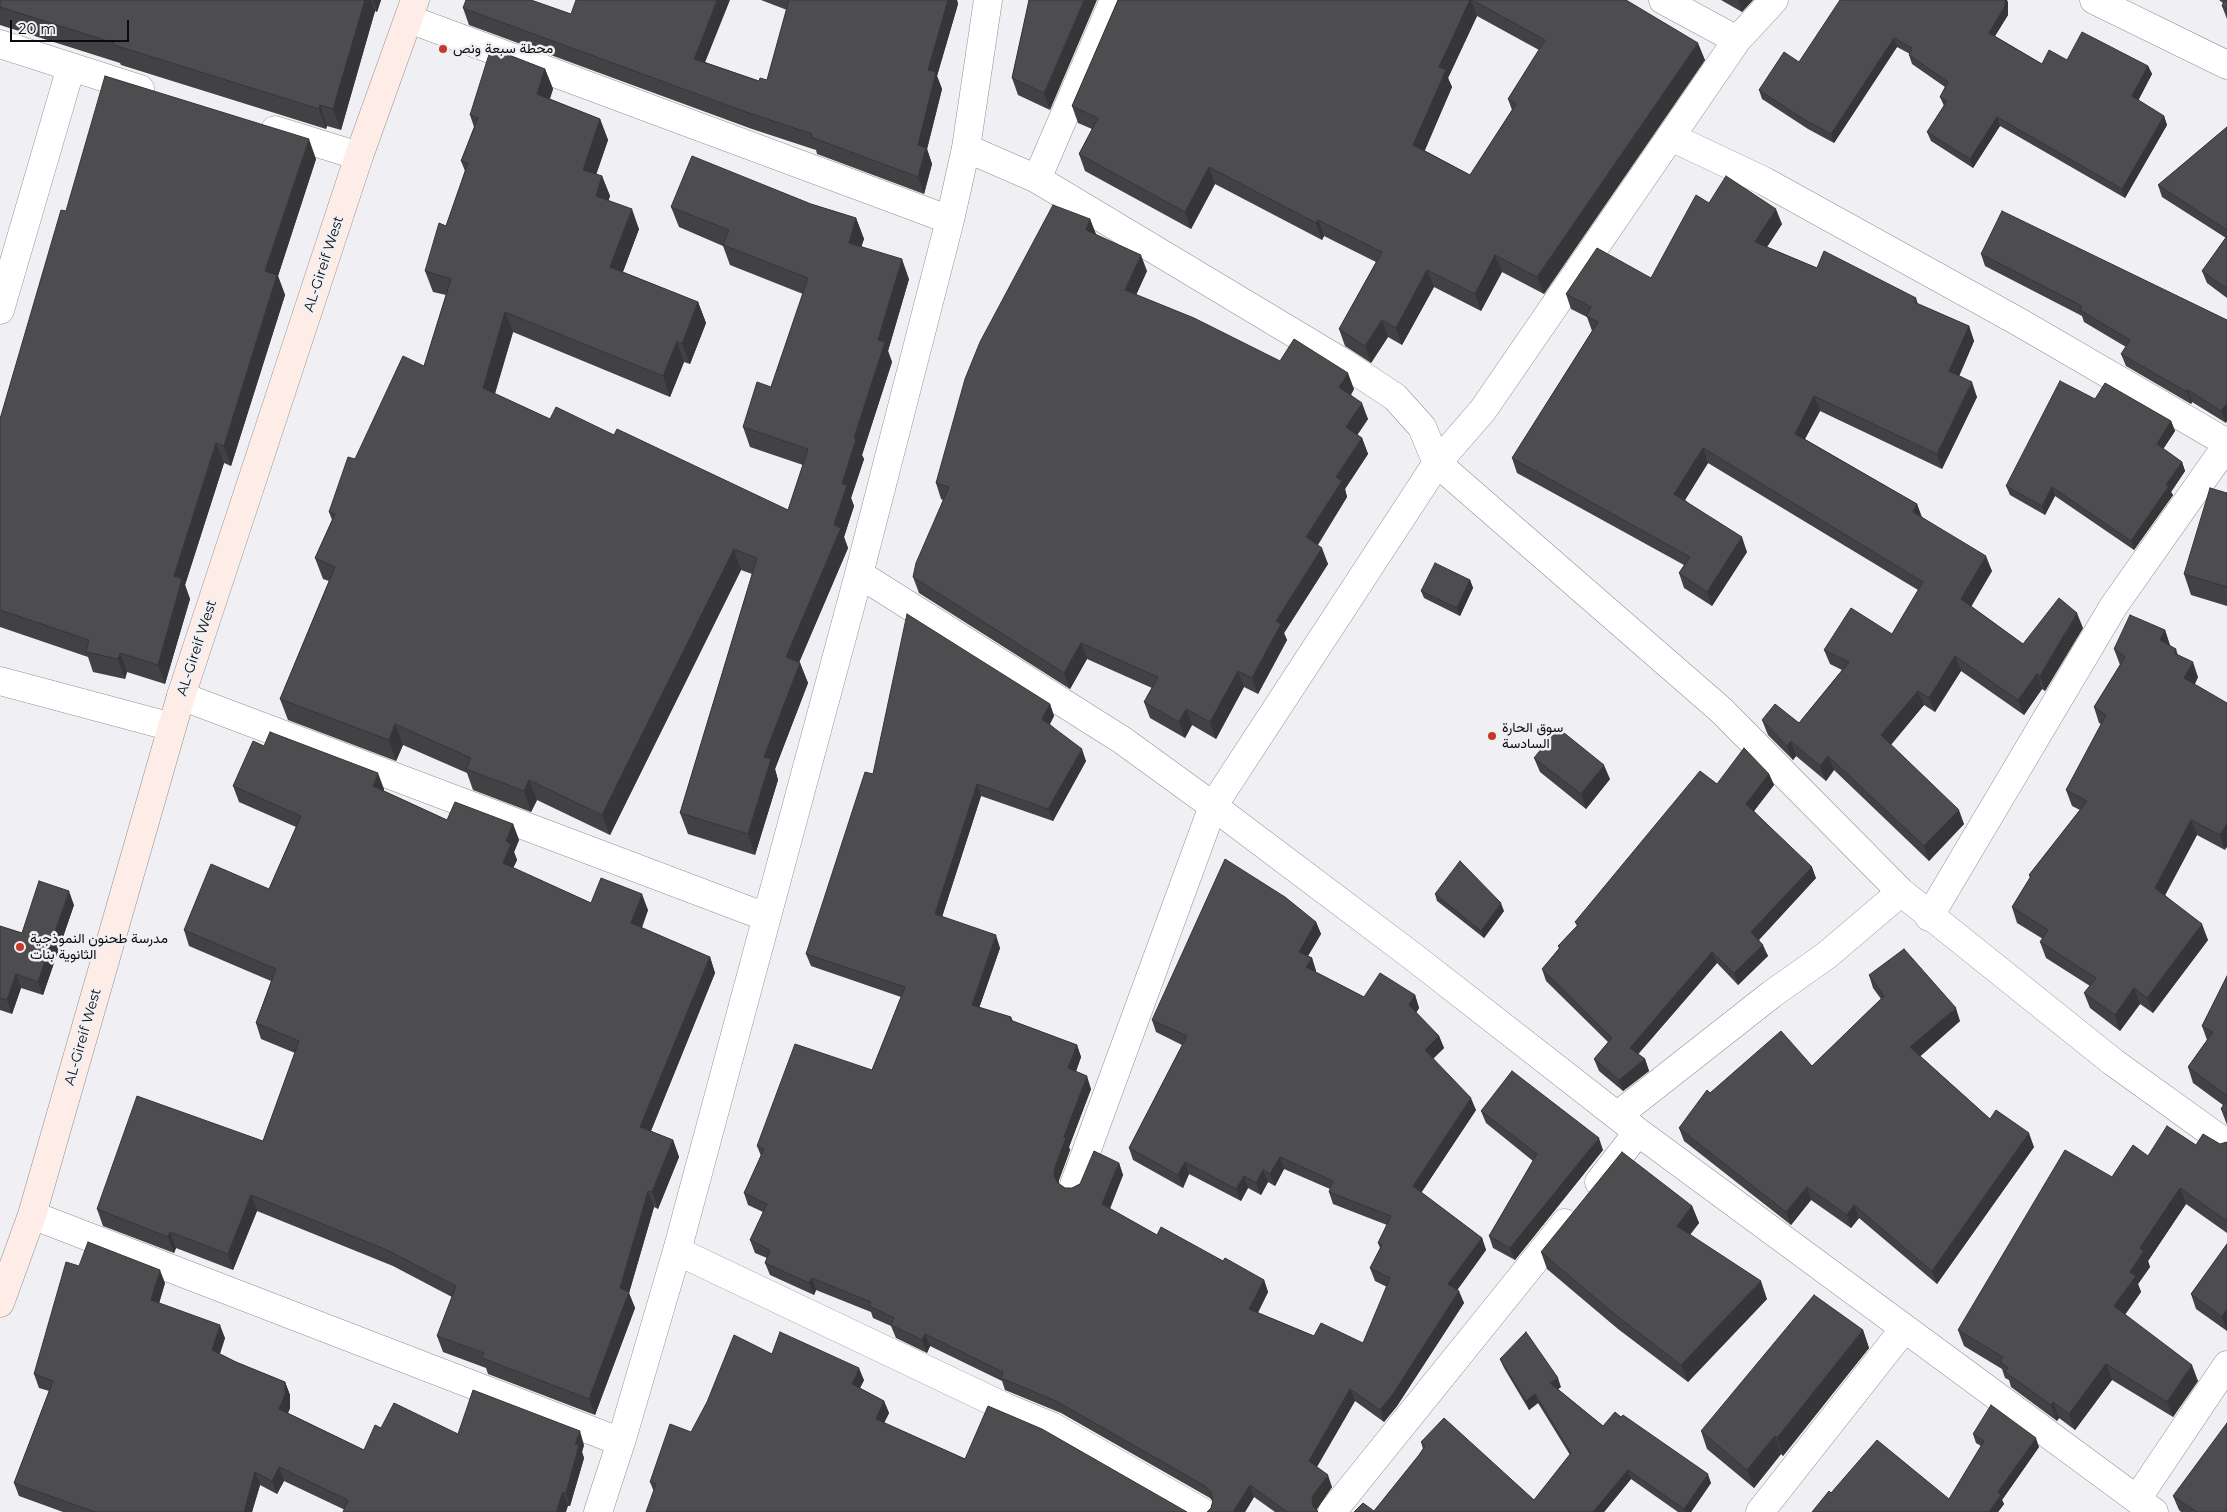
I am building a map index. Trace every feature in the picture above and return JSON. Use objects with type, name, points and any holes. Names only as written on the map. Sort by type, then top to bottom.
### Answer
[{"type":"street","points":[[598,1512],[621,1442],[677,1251],[859,574],[950,220],[966,148],[988,0]]},
{"type":"street","points":[[1038,179],[1114,0]]},
{"type":"street","points":[[1663,0],[1737,40]]},
{"type":"street","points":[[1074,1185],[1213,806],[1437,463],[1483,410],[1737,40],[1774,0]]},
{"type":"street","points":[[2094,0],[2227,65]]},
{"type":"street","points":[[412,10],[950,220]]},
{"type":"street","name":"AL-Gireif West","points":[[0,1303],[32,1215],[181,696],[359,156],[412,10]]},
{"type":"street","points":[[0,44],[164,96]]},
{"type":"street","points":[[0,310],[71,68]]},
{"type":"street","points":[[248,122],[359,156]]},
{"type":"street","points":[[1671,136],[1764,181],[2010,317],[2227,444],[2114,608],[1929,917]]},
{"type":"street","points":[[966,148],[1038,179],[1342,362],[1395,397],[1422,427],[1437,463],[1721,710],[1901,892],[1929,917],[2113,1062],[2227,1144]]},
{"type":"street","points":[[859,574],[1122,740],[1213,806],[1638,1132],[2146,1506],[2227,1365]]},
{"type":"street","points":[[0,681],[172,727]]},
{"type":"street","points":[[181,696],[766,917]]},
{"type":"street","points":[[1618,1115],[1772,994],[1827,955],[1901,892]]},
{"type":"street","points":[[1332,1512],[1638,1132]]},
{"type":"street","points":[[32,1215],[621,1442]]},
{"type":"street","points":[[677,1251],[1007,1408],[1053,1427],[1202,1512]]},
{"type":"street","points":[[1760,1512],[1904,1329]]},
{"type":"building","points":[[0,0],[365,0],[333,109],[320,105],[319,109],[0,7]]},
{"type":"building","points":[[466,0],[531,0],[571,14],[576,0],[717,0],[694,59],[759,81],[760,78],[767,80],[789,0],[948,0],[928,70],[936,72],[918,145],[926,148],[918,177],[811,137],[812,134],[746,112],[463,8]]},
{"type":"building","points":[[1029,0],[1084,0],[1044,93],[1012,78]]},
{"type":"building","points":[[1118,0],[1470,0],[1439,67],[1446,70],[1413,145],[1470,175],[1516,104],[1508,99],[1545,40],[1472,0],[1626,0],[1698,43],[1537,277],[1495,255],[1475,294],[1427,270],[1396,328],[1382,320],[1365,346],[1339,329],[1382,252],[1318,220],[1316,223],[1209,167],[1185,212],[1079,154],[1098,118],[1072,106]]},
{"type":"building","points":[[1840,0],[2005,0],[2005,6],[1989,33],[2042,64],[2049,50],[2067,60],[2082,32],[2148,66],[2132,96],[2164,116],[2122,189],[1997,117],[1970,159],[1927,132],[1947,101],[1940,97],[1948,82],[1909,55],[1912,48],[1894,38],[1831,134],[1805,120],[1759,90],[1784,52],[1799,62]]},
{"type":"building","points":[[2225,0],[2227,0],[2227,9],[2222,6]]},
{"type":"building","points":[[491,48],[545,69],[537,94],[600,119],[583,170],[602,176],[596,196],[632,209],[610,267],[698,302],[682,344],[677,341],[663,376],[505,312],[483,388],[550,419],[556,407],[614,435],[617,429],[788,510],[808,449],[743,427],[757,382],[771,387],[808,278],[723,245],[729,230],[671,207],[692,156],[811,204],[856,218],[849,243],[902,259],[878,340],[885,342],[854,438],[856,439],[842,484],[847,485],[834,525],[841,528],[786,657],[800,663],[764,757],[771,759],[748,834],[680,813],[757,558],[734,549],[602,815],[529,780],[524,791],[466,769],[471,758],[395,724],[389,740],[280,699],[335,567],[315,558],[335,514],[329,512],[348,457],[355,459],[403,356],[424,366],[451,279],[425,271],[439,223],[446,226],[468,163],[461,161],[478,118],[470,115]]},
{"type":"building","points":[[105,76],[309,139],[265,271],[277,275],[224,446],[216,443],[174,576],[182,579],[158,665],[120,653],[118,659],[86,652],[89,640],[0,610],[0,419],[61,210],[66,211]]},
{"type":"building","points":[[2227,127],[2227,230],[2158,185]]},
{"type":"building","points":[[1726,176],[1776,209],[1755,242],[1817,268],[1824,251],[1916,298],[1914,302],[1969,326],[1949,371],[1972,382],[1937,454],[1814,396],[1795,434],[1917,504],[1913,512],[1986,556],[1961,599],[2023,644],[2059,598],[2077,613],[2040,676],[2037,674],[2018,700],[1955,656],[1929,698],[1918,691],[1881,735],[1959,810],[1924,846],[1828,756],[1820,766],[1791,741],[1787,746],[1762,720],[1775,704],[1799,723],[1849,662],[1824,650],[1851,608],[1892,634],[1923,582],[1703,448],[1674,494],[1742,537],[1707,592],[1679,573],[1690,557],[1512,458],[1598,322],[1586,316],[1591,307],[1566,294],[1597,248],[1651,278],[1696,195],[1709,203]]},
{"type":"building","points":[[1053,205],[1090,219],[1086,230],[1141,255],[1125,290],[1194,318],[1280,361],[1294,339],[1348,373],[1339,387],[1362,403],[1346,427],[1362,438],[1336,477],[1342,481],[1306,537],[1322,548],[1276,621],[1281,624],[1252,678],[1238,671],[1210,722],[1186,709],[1179,722],[1144,702],[1158,677],[1081,643],[1064,673],[913,577],[916,563],[949,487],[936,483],[965,379],[980,342]]},
{"type":"building","points":[[2002,211],[2227,320],[2227,403],[2221,411],[2188,390],[2187,392],[2121,354],[2130,340],[2080,310],[2082,306],[1981,254]]},
{"type":"building","points":[[2227,236],[2227,289],[2202,271]]},
{"type":"building","points":[[2060,381],[2095,399],[2105,383],[2171,421],[2157,444],[2182,462],[2166,485],[2169,486],[2131,541],[2052,487],[2042,506],[2006,486]]},
{"type":"building","points":[[2210,488],[2227,493],[2227,587],[2184,574]]},
{"type":"building","points":[[1435,563],[1470,580],[1457,608],[1421,591]]},
{"type":"building","points":[[907,614],[1050,704],[1042,719],[1082,749],[1048,809],[977,784],[935,914],[996,935],[972,1005],[1011,1017],[1010,1020],[1077,1045],[1068,1068],[1087,1076],[1055,1167],[1054,1176],[1058,1183],[1065,1188],[1072,1188],[1080,1184],[1094,1151],[1119,1163],[1102,1204],[1157,1235],[1161,1227],[1223,1261],[1225,1258],[1264,1280],[1249,1309],[1314,1336],[1321,1323],[1363,1343],[1390,1278],[1370,1268],[1382,1245],[1378,1243],[1391,1216],[1329,1192],[1333,1181],[1280,1157],[1270,1174],[1263,1170],[1256,1183],[1244,1176],[1236,1189],[1185,1162],[1178,1175],[1129,1148],[1187,1036],[1152,1020],[1225,859],[1285,897],[1316,922],[1299,952],[1312,958],[1306,967],[1364,997],[1380,973],[1415,995],[1409,1005],[1439,1036],[1425,1050],[1471,1098],[1413,1186],[1482,1238],[1448,1284],[1459,1291],[1393,1394],[1380,1410],[1350,1389],[1309,1461],[1328,1475],[1312,1497],[1313,1506],[1318,1512],[1287,1512],[1250,1485],[1233,1512],[1207,1512],[1211,1508],[1213,1500],[1211,1492],[1205,1486],[1056,1401],[1001,1378],[1003,1372],[925,1334],[922,1340],[891,1325],[894,1318],[869,1306],[871,1302],[812,1278],[809,1283],[765,1263],[770,1250],[750,1240],[767,1204],[744,1193],[764,1149],[757,1146],[795,1044],[872,1070],[905,987],[806,954],[865,772],[873,774]]},
{"type":"building","points":[[2130,615],[2165,630],[2160,640],[2176,649],[2174,653],[2193,662],[2184,678],[2227,703],[2227,823],[2220,835],[2191,820],[2155,888],[2202,924],[2147,998],[2134,988],[2115,1015],[2084,993],[2096,978],[2040,942],[2048,930],[2012,907],[2031,876],[2029,875],[2087,801],[2066,790],[2106,715],[2094,707],[2125,657],[2114,649]]},
{"type":"building","points":[[1558,728],[1604,765],[1581,794],[1534,758]]},
{"type":"building","points":[[270,732],[378,773],[373,786],[447,820],[455,802],[513,824],[506,841],[511,844],[503,863],[591,903],[601,878],[642,894],[631,923],[710,957],[640,1127],[673,1140],[652,1192],[648,1191],[620,1288],[629,1292],[589,1399],[482,1358],[484,1353],[437,1336],[456,1286],[387,1250],[251,1195],[228,1254],[170,1232],[168,1237],[97,1209],[137,1096],[263,1141],[299,1041],[256,1023],[276,969],[184,930],[211,864],[269,889],[301,816],[233,786],[253,741],[264,746]]},
{"type":"building","points":[[1744,748],[1769,774],[1746,804],[1812,867],[1751,932],[1763,945],[1734,973],[1712,952],[1630,1048],[1645,1059],[1619,1080],[1594,1059],[1612,1038],[1542,969],[1560,948],[1558,946],[1578,925],[1575,922],[1700,771],[1717,784]]},
{"type":"building","points":[[1460,861],[1501,903],[1481,931],[1435,894]]},
{"type":"building","points":[[39,881],[69,891],[38,982],[16,974],[7,1000],[0,998],[0,926],[22,933]]},
{"type":"building","points":[[1904,949],[1956,1008],[1910,1047],[1990,1119],[1996,1110],[2029,1133],[1932,1271],[1854,1205],[1847,1215],[1807,1187],[1786,1212],[1679,1128],[1707,1090],[1710,1093],[1781,1031],[1812,1066],[1884,996],[1869,975]]},
{"type":"building","points":[[2227,976],[2227,1096],[2188,1067],[2213,1032],[2202,1026]]},
{"type":"building","points":[[1512,1071],[1599,1138],[1510,1248],[1489,1236],[1537,1154],[1481,1111]]},
{"type":"building","points":[[2227,1100],[2227,1114],[2221,1109]]},
{"type":"building","points":[[2167,1126],[2196,1145],[2203,1134],[2220,1144],[2227,1142],[2227,1221],[2180,1188],[2140,1248],[2144,1251],[2130,1272],[2136,1276],[2114,1306],[2192,1365],[2167,1402],[2106,1364],[2069,1414],[2053,1402],[2051,1405],[2005,1372],[2008,1368],[2000,1362],[2003,1357],[1958,1330],[2065,1150],[2112,1177],[2133,1145],[2148,1156]]},
{"type":"building","points":[[1622,1152],[1692,1206],[1677,1226],[1761,1281],[1681,1365],[1612,1312],[1541,1252]]},
{"type":"building","points":[[88,1242],[160,1270],[151,1300],[220,1325],[212,1350],[285,1382],[285,1395],[279,1409],[364,1450],[375,1425],[381,1428],[394,1403],[458,1434],[473,1390],[580,1431],[575,1444],[579,1445],[566,1493],[563,1492],[556,1512],[343,1512],[348,1500],[279,1467],[272,1481],[255,1472],[244,1512],[95,1512],[14,1483],[53,1381],[34,1374],[66,1262],[79,1266]]},
{"type":"building","points":[[2227,1244],[2227,1310],[2222,1317],[2191,1294]]},
{"type":"building","points":[[1814,1295],[1863,1330],[1777,1438],[1775,1436],[1747,1470],[1701,1431]]},
{"type":"building","points":[[780,1332],[859,1368],[852,1384],[884,1401],[876,1419],[965,1459],[988,1406],[1042,1429],[1187,1512],[646,1512],[656,1484],[650,1482],[670,1424],[691,1432],[707,1402],[734,1335],[772,1354]]},
{"type":"building","points":[[1526,1332],[1558,1378],[1550,1383],[1603,1426],[1615,1412],[1621,1417],[1623,1415],[1708,1474],[1684,1509],[1628,1470],[1593,1512],[1354,1512],[1363,1503],[1374,1511],[1419,1455],[1425,1446],[1421,1442],[1444,1418],[1534,1500],[1571,1453],[1535,1394],[1526,1401],[1500,1359]]},
{"type":"building","points":[[1991,1405],[2036,1438],[1998,1492],[2001,1495],[1989,1512],[1812,1512],[1877,1440],[1949,1499],[1984,1441],[1973,1434]]},
{"type":"building","points":[[2227,1423],[2227,1512],[2197,1512],[2173,1496]]},
{"type":"place","name":"محطة سبعة ونص","points":[[443,49]]},
{"type":"place","name":"سوق الحارة السادسة","points":[[1492,736]]},
{"type":"place","name":"مدرسة طحنون النموذجية الثانوية بنات","points":[[20,947]]}]
